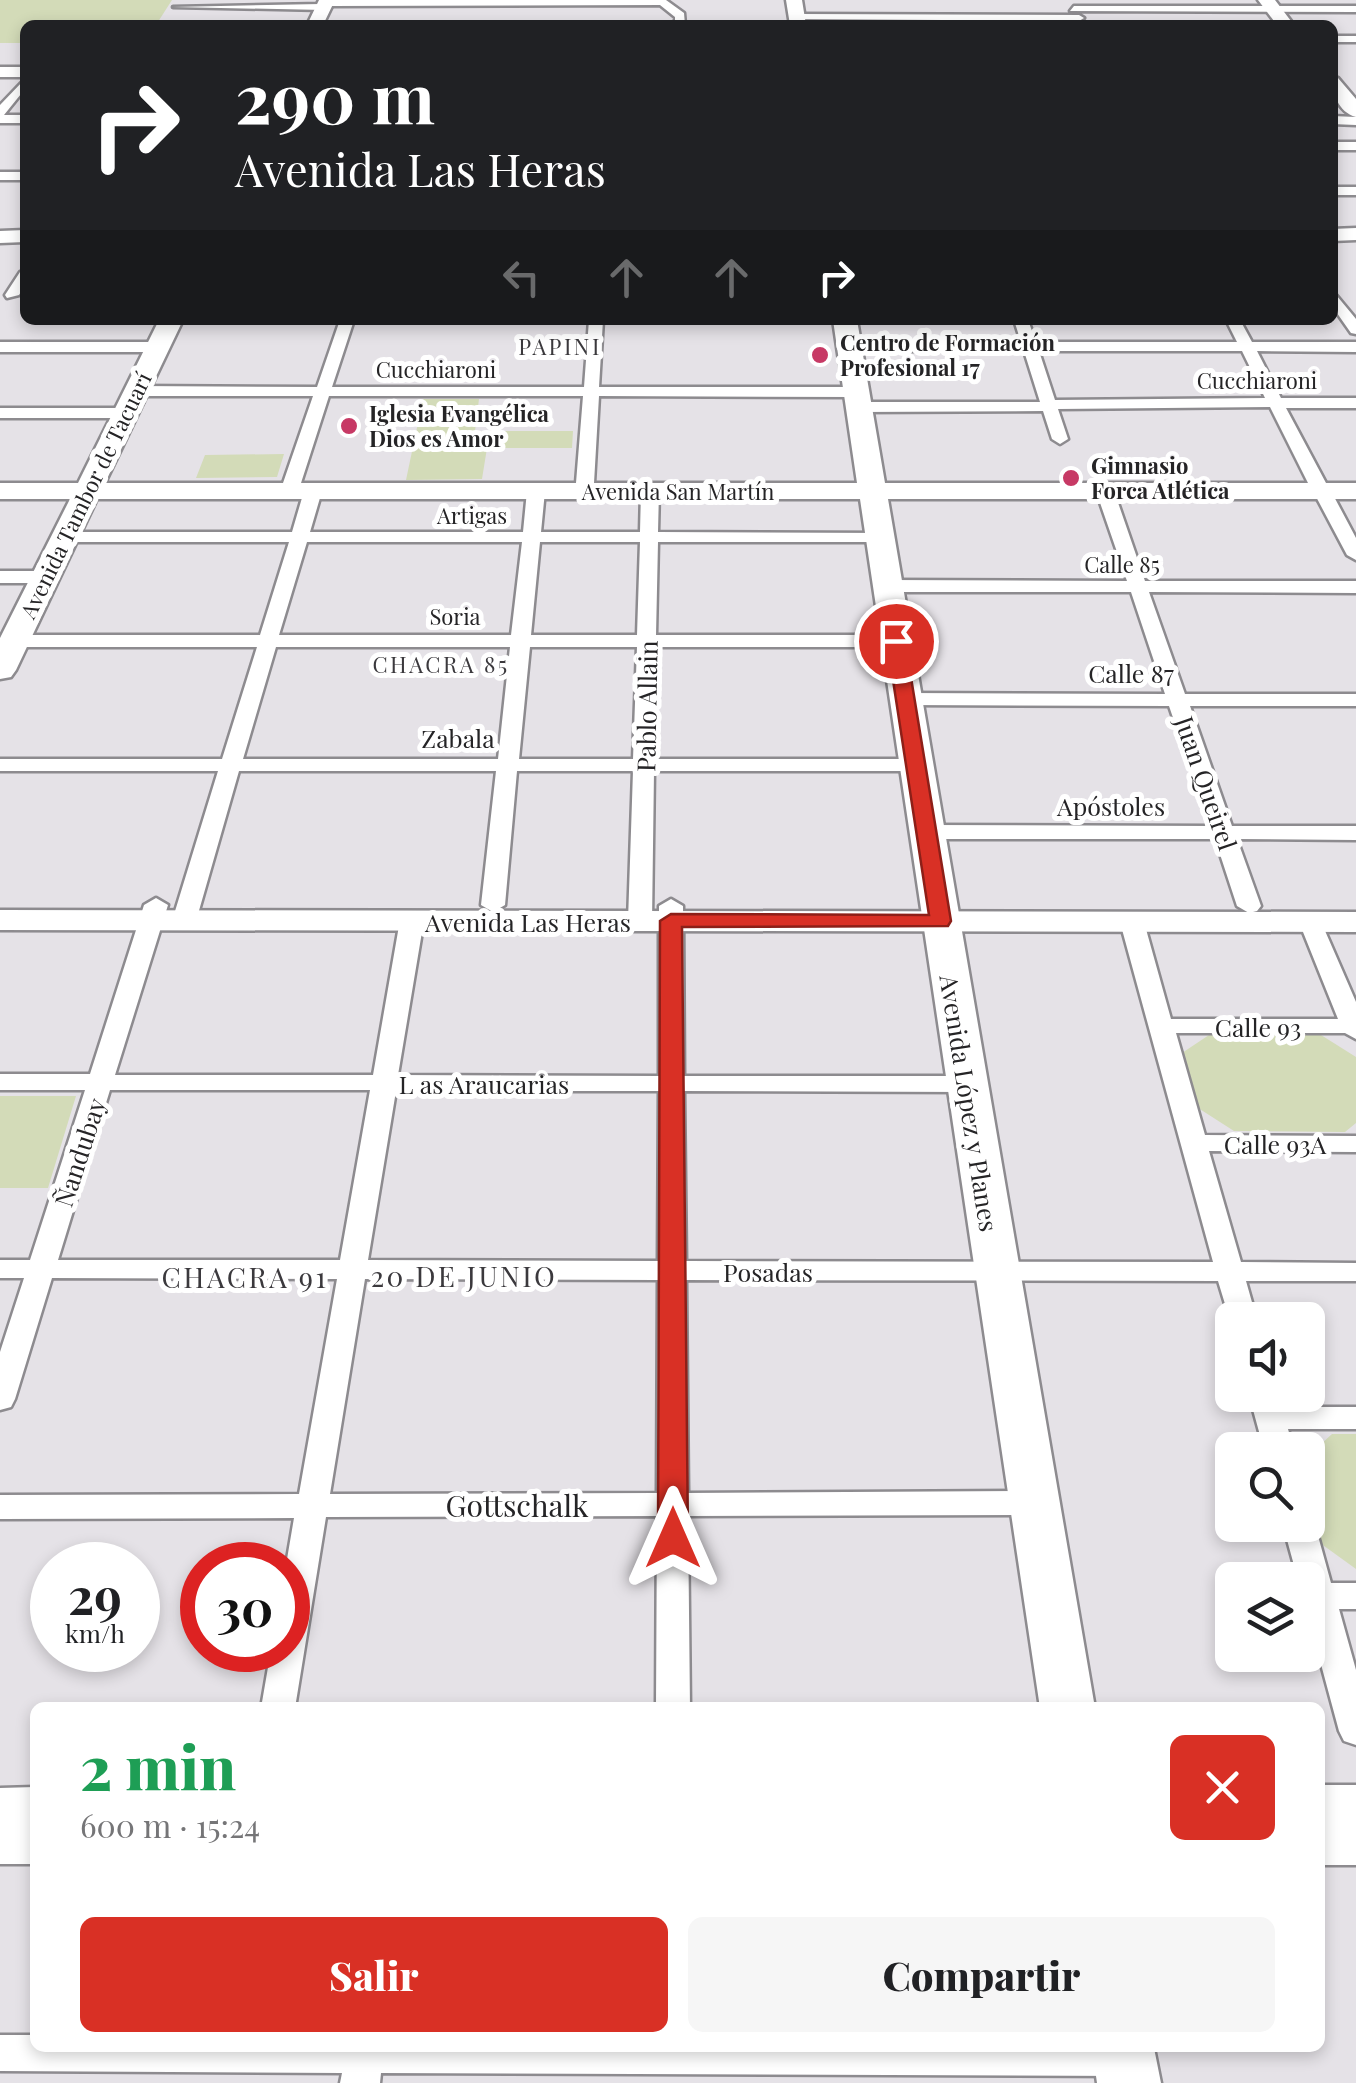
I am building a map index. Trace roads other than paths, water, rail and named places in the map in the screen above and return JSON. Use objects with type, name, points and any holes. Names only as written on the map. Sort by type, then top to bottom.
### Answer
[{"type":"main road","points":[[1338,90],[1355,111]]},
{"type":"main road","name":"Avenida Tambor de Tacuarí","points":[[4,661],[169,325]]},
{"type":"main road","name":"Avenida López y Planes","points":[[846,325],[1067,1702]]},
{"type":"main road","name":"Avenida San Martín","points":[[0,483],[88,487],[585,483],[1105,490],[1356,483]]},
{"type":"main road","name":"Avenida San Martín","points":[[0,491],[88,487]]},
{"type":"main road","name":"Avenida San Martín","points":[[303,487],[536,491],[1320,487],[1356,491]]},
{"type":"main road","name":"Avenida Las Heras","points":[[0,905],[412,920],[656,913],[939,914],[1356,907]]},
{"type":"main road","name":"Avenida Las Heras","points":[[0,920],[493,906],[656,913]]},
{"type":"main road","name":"Avenida Las Heras","points":[[939,914],[1132,922],[1356,922]]},
{"type":"main road","points":[[1325,1806],[1356,1806]]},
{"type":"main road","points":[[0,1809],[30,1808]]},
{"type":"main road","points":[[0,1842],[30,1842]]},
{"type":"main road","points":[[1325,1843],[1356,1843]]},
{"type":"street","points":[[178,7],[661,1],[680,15],[680,20]]},
{"type":"street","points":[[957,20],[1270,5],[1356,9]]},
{"type":"street","points":[[796,14],[919,20]]},
{"type":"street","points":[[0,116],[20,89]]},
{"type":"street","points":[[12,295],[20,283]]},
{"type":"street","points":[[1338,295],[1356,330]]},
{"type":"street","name":"Ñandubay","points":[[0,1399],[101,1082],[231,765],[300,538],[303,487],[324,391],[345,325]]},
{"type":"street","points":[[585,483],[596,325]]},
{"type":"street","points":[[1023,325],[1060,439]]},
{"type":"street","points":[[1236,325],[1356,554]]},
{"type":"street","points":[[849,346],[1356,347]]},
{"type":"street","points":[[0,347],[158,347]]},
{"type":"street","name":"Cucchiaroni","points":[[0,413],[324,391],[592,392],[1048,406],[1071,402],[1356,403]]},
{"type":"street","name":"Juan Queirel","points":[[1105,490],[1249,906]]},
{"type":"street","points":[[493,906],[536,491]]},
{"type":"street","name":"Pablo Allain","points":[[650,491],[644,764],[672,1084],[673,1702]]},
{"type":"street","name":"Artigas","points":[[65,537],[879,537]]},
{"type":"street","points":[[0,577],[45,577]]},
{"type":"street","name":"Calle 85","points":[[887,586],[1356,587]]},
{"type":"street","name":"Soria","points":[[4,661],[268,642],[896,641]]},
{"type":"street","name":"Calle 87","points":[[905,699],[1356,700]]},
{"type":"street","name":"Zabala","points":[[0,764],[916,764]]},
{"type":"street","name":"Apóstoles","points":[[926,832],[1356,833]]},
{"type":"street","points":[[279,1702],[412,920]]},
{"type":"street","points":[[1132,922],[1238,1302]]},
{"type":"street","points":[[1312,922],[1355,1029]]},
{"type":"street","name":"Calle 93","points":[[1162,1026],[1355,1029]]},
{"type":"street","name":"L as Araucarias","points":[[0,1082],[968,1084]]},
{"type":"street","name":"Calle 93A","points":[[1194,1143],[1356,1144]]},
{"type":"street","name":"Posadas","points":[[0,1269],[1356,1272]]},
{"type":"street","points":[[1307,1412],[1356,1418]]},
{"type":"street","name":"Gottschalk","points":[[0,1507],[1035,1503]]},
{"type":"street","points":[[1325,1596],[1356,1596]]},
{"type":"street","points":[[1325,1618],[1356,1731]]},
{"type":"street","points":[[0,2053],[363,2061],[1126,2063]]},
{"type":"place","name":"Centro de Formación Profesional 17","points":[[820,355]]},
{"type":"place","name":"Iglesia Evangélica Dios es Amor","points":[[349,426]]},
{"type":"place","name":"Gimnasio Forca Atlética","points":[[1071,478]]},
{"type":"district","name":"PAPINI","points":[[560,346]]},
{"type":"district","name":"CHACRA 85","points":[[441,664]]},
{"type":"district","name":"20 DE JUNIO","points":[[464,1275]]},
{"type":"district","name":"CHACRA 91","points":[[245,1276]]}]
